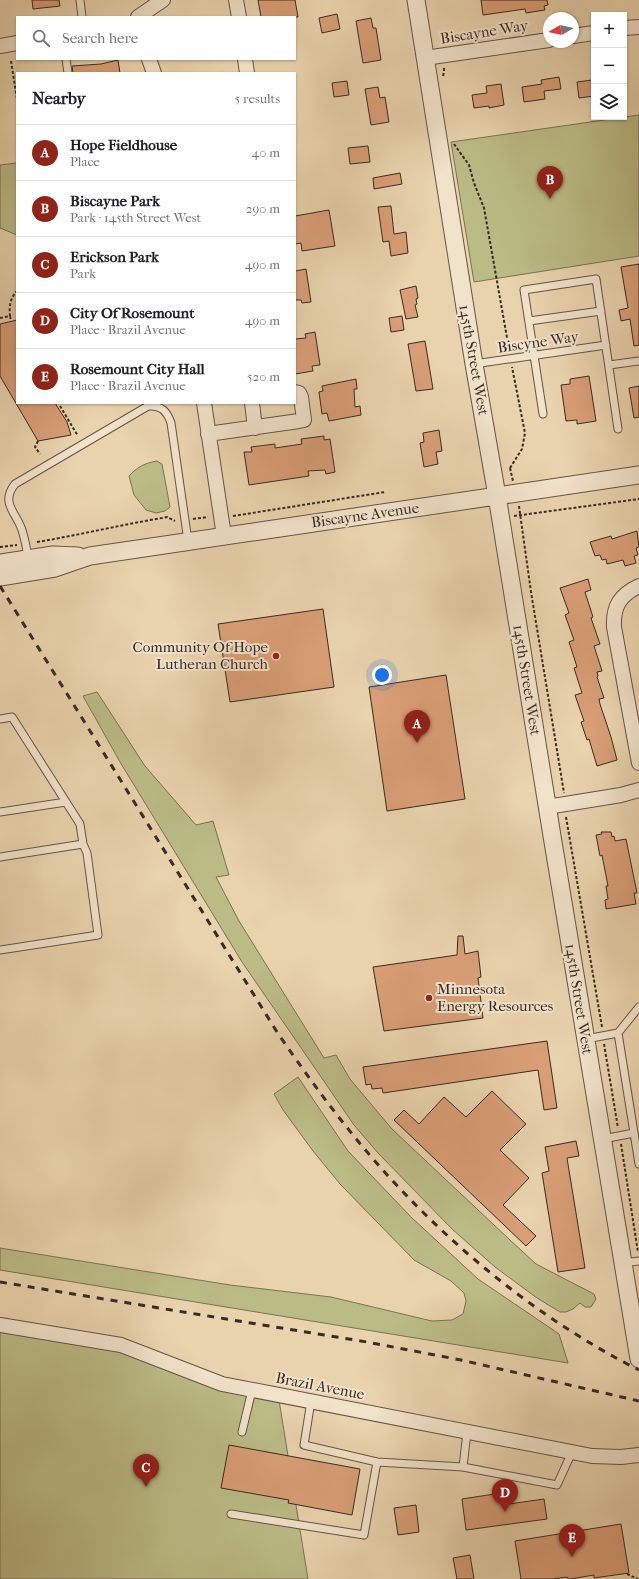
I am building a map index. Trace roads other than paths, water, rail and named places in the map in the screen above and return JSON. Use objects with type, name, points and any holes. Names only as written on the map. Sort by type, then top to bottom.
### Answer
[{"type":"street","points":[[139,16],[163,0]]},
{"type":"street","points":[[236,0],[239,16]]},
{"type":"street","name":"145th Street West","points":[[416,0],[433,57],[474,364],[602,1139],[631,1262],[639,1359]]},
{"type":"street","points":[[627,28],[639,27]]},
{"type":"street","points":[[579,35],[591,33]]},
{"type":"street","name":"Biscayne Way","points":[[433,57],[543,41]]},
{"type":"street","points":[[0,46],[16,43]]},
{"type":"street","points":[[149,60],[154,72]]},
{"type":"street","points":[[245,60],[247,72]]},
{"type":"street","points":[[208,434],[304,420],[301,397],[299,393],[296,392]]},
{"type":"street","points":[[204,404],[224,536]]},
{"type":"street","points":[[252,404],[255,428]]},
{"type":"street","name":"Biscayne Avenue","points":[[0,576],[55,568],[90,556],[639,475]]},
{"type":"street","name":"Biscayne Avenue","points":[[0,563],[53,555],[90,556]]},
{"type":"street","points":[[639,586],[625,594],[618,601],[613,618],[639,764]]},
{"type":"street","points":[[547,807],[621,795],[639,790]]},
{"type":"street","name":"Brazil Avenue","points":[[0,1325],[121,1345],[222,1384],[592,1456],[621,1457],[639,1455]]},
{"type":"lane","points":[[80,0],[82,16]]},
{"type":"lane","points":[[66,60],[68,72]]},
{"type":"lane","points":[[543,414],[524,290],[596,279],[618,429]]},
{"type":"lane","points":[[529,321],[601,311]]},
{"type":"lane","name":"Biscyne Way","points":[[474,364],[606,345]]},
{"type":"lane","points":[[608,365],[639,361]]},
{"type":"lane","points":[[28,559],[23,531],[8,501],[10,490],[15,484],[148,406],[160,407],[165,411],[171,422],[188,541]]},
{"type":"lane","points":[[0,719],[12,717],[80,824],[83,844],[87,853],[98,936],[0,950]]},
{"type":"lane","points":[[0,812],[66,802]]},
{"type":"lane","points":[[0,857],[83,844]]},
{"type":"lane","points":[[586,1039],[618,1033],[639,1007]]},
{"type":"lane","points":[[618,1033],[639,1164]]},
{"type":"lane","points":[[602,1139],[634,1133]]},
{"type":"lane","points":[[242,1432],[252,1390]]},
{"type":"lane","points":[[311,1401],[304,1446],[377,1462],[463,1467],[557,1485],[572,1452]]},
{"type":"lane","points":[[463,1467],[467,1432]]},
{"type":"lane","points":[[230,1514],[364,1535],[377,1462]]},
{"type":"railway","points":[[0,586],[277,1032],[327,1102],[375,1162],[443,1231],[517,1294],[556,1322],[639,1370]]},
{"type":"railway","points":[[0,1282],[367,1342],[461,1360],[639,1401]]},
{"type":"place","name":"Biscayne Park","points":[[550,199]]},
{"type":"place","name":"Community Of Hope Lutheran Church","points":[[276,656]]},
{"type":"place","name":"Hope Fieldhouse","points":[[417,743]]},
{"type":"place","name":"Minnesota Energy Resources","points":[[429,998]]},
{"type":"place","name":"Erickson Park","points":[[146,1487]]},
{"type":"place","name":"City Of Rosemount","points":[[505,1512]]},
{"type":"place","name":"Rosemount City Hall","points":[[572,1557]]}]
